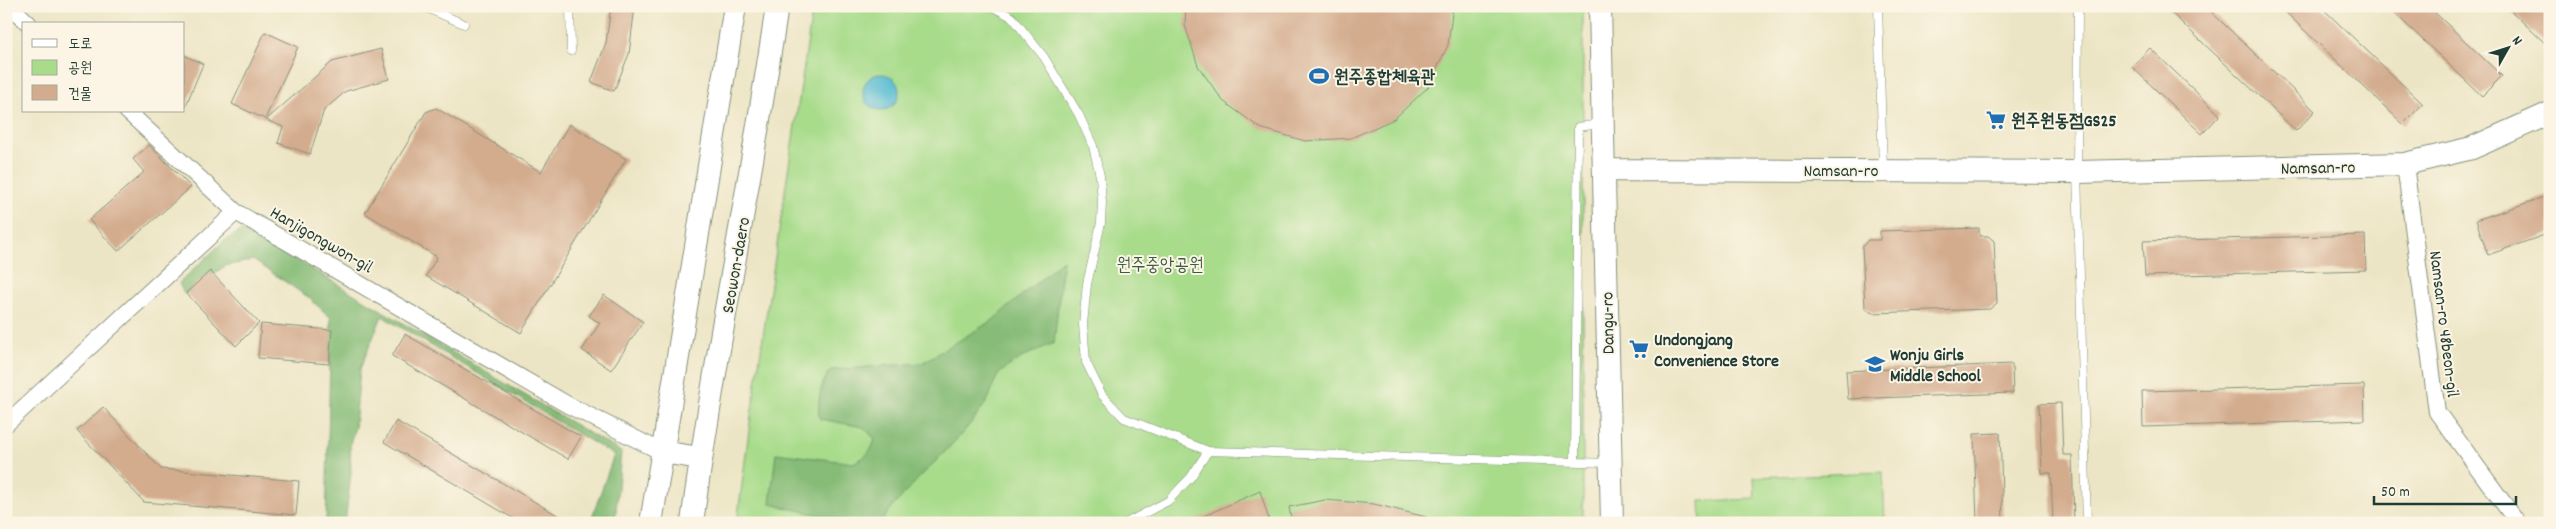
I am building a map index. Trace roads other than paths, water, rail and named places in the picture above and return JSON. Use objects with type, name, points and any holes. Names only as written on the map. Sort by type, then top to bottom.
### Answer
[{"type":"street","points":[[10,6],[28,22]]},
{"type":"street","points":[[651,523],[735,6]]},
{"type":"street","name":"Seowon-daero","points":[[692,523],[700,458],[762,110],[778,6]]},
{"type":"street","name":"Dangu-ro","points":[[1600,6],[1612,523]]},
{"type":"street","name":"Hanjigongwon-gil","points":[[128,112],[236,212],[568,405],[662,452]]},
{"type":"street","name":"Namsan-ro","points":[[1605,170],[2077,172],[2405,164],[2472,148],[2550,113]]},
{"type":"street","name":"Namsan-ro 48beon-gil","points":[[2405,164],[2436,412],[2518,523]]},
{"type":"street","points":[[6,424],[236,212]]},
{"type":"street","points":[[662,452],[700,458]]},
{"type":"lane","points":[[422,6],[464,24]]},
{"type":"lane","points":[[570,6],[571,51]]},
{"type":"lane","points":[[991,6],[1012,17],[1044,57],[1079,115],[1093,146],[1100,176],[1102,202],[1101,222],[1087,284],[1082,324],[1086,362],[1102,395],[1124,418],[1208,451],[1611,463]]},
{"type":"lane","points":[[1878,6],[1883,170]]},
{"type":"lane","points":[[2078,6],[2077,172],[2087,523]]},
{"type":"lane","name":"Dangu-ro","points":[[1575,463],[1578,127],[1603,124]]},
{"type":"lane","points":[[1126,523],[1168,501],[1191,478],[1208,451]]},
{"type":"water","points":[[881,74],[893,80],[899,92],[893,104],[881,110],[869,104],[863,92],[869,80]]},
{"type":"place","name":"원주종합체육관","points":[[1319,76]]},
{"type":"place","name":"원주원동점GS25","points":[[1996,120]]},
{"type":"place","name":"Undongjang Convenience Store","points":[[1639,349]]},
{"type":"place","name":"Wonju Girls Middle School","points":[[1875,364]]},
{"type":"park label","name":"원주중앙공원","points":[[1160,264]]}]
